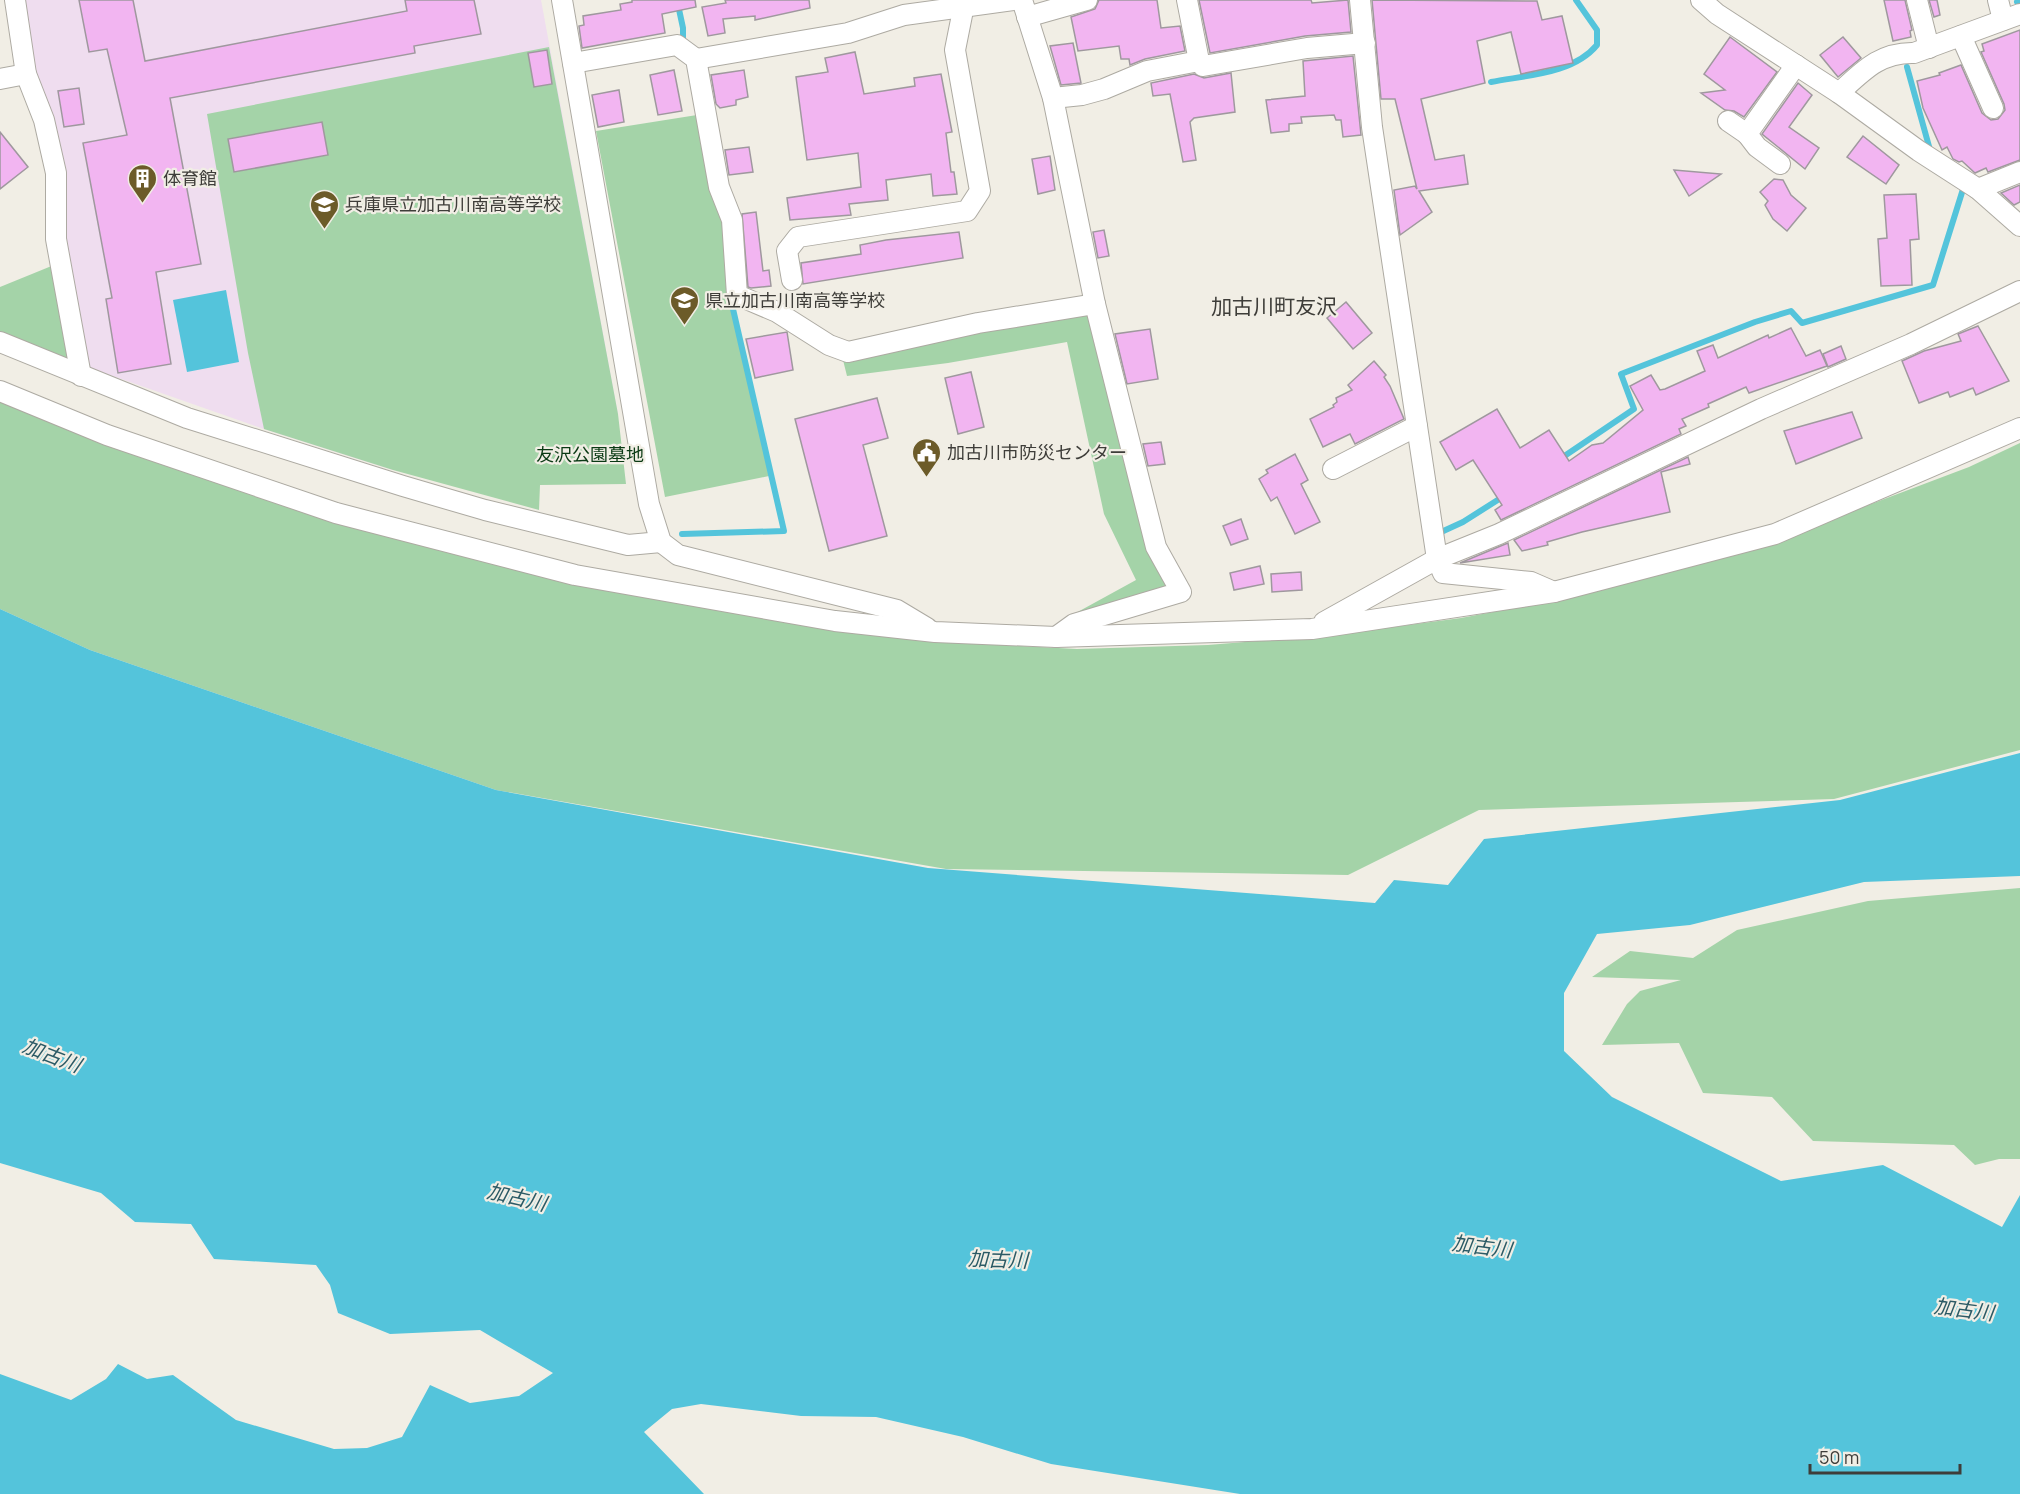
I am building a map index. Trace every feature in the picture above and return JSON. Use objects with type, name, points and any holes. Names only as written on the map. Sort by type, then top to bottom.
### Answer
[{"type":"street","points":[[15,0],[26,74],[44,120],[56,172],[56,239],[81,376]]},
{"type":"street","points":[[562,0],[649,504],[661,542],[678,555],[897,610],[934,632]]},
{"type":"street","points":[[696,59],[848,33],[904,15],[1013,0]]},
{"type":"street","points":[[1056,637],[1074,624],[1181,592],[1156,547],[1095,304],[1053,98],[1025,9],[1088,0]]},
{"type":"street","points":[[1187,0],[1199,61],[1203,66],[1307,48],[1365,43]]},
{"type":"street","points":[[1360,0],[1372,127],[1437,559],[1443,573],[1531,582],[1554,592]]},
{"type":"street","points":[[1701,0],[1717,14],[1839,93],[1919,151],[1978,189],[2020,226]]},
{"type":"street","points":[[1917,0],[1926,38]]},
{"type":"street","points":[[1839,93],[1874,61],[1898,52],[1914,53],[1926,38],[1961,36],[2012,17],[1998,0]]},
{"type":"street","points":[[792,280],[787,251],[798,237],[967,211],[980,191],[955,50],[964,5]]},
{"type":"street","points":[[1961,36],[1993,108]]},
{"type":"street","points":[[573,63],[677,45],[696,59],[719,187],[732,220],[737,295],[777,312],[829,345],[848,352],[978,323],[1095,304]]},
{"type":"street","points":[[1053,98],[1093,92],[1147,71],[1199,61]]},
{"type":"street","points":[[1747,134],[1796,65]]},
{"type":"street","points":[[0,79],[26,74]]},
{"type":"street","points":[[1728,121],[1747,134],[1756,147],[1780,164]]},
{"type":"street","points":[[1978,189],[2020,171]]},
{"type":"street","points":[[1312,629],[1437,559],[1499,534],[1761,409],[1911,344],[2020,291]]},
{"type":"street","points":[[0,342],[187,418],[485,510],[628,544],[661,542]]},
{"type":"street","points":[[0,391],[106,435],[348,516],[575,575],[835,621],[934,632],[1056,637],[1312,629],[1554,592],[1774,534],[2020,428]]},
{"type":"street","points":[[1333,469],[1417,426]]},
{"type":"shaded area","name":"兵庫県立加古川南高等学校","points":[[23,0],[541,0],[618,414],[393,470],[264,429],[90,368],[65,250]]},
{"type":"green space","name":"友沢公園墓地","points":[[549,47],[618,414],[626,484],[540,485],[539,510],[393,470],[264,429],[248,353],[207,114]]},
{"type":"green space","name":"県立加古川南高等学校","points":[[697,115],[722,216],[726,287],[769,476],[665,497],[596,131]]},
{"type":"green space","points":[[54,265],[75,365],[0,337],[0,287]]},
{"type":"green space","points":[[1087,309],[1171,590],[1074,614],[1136,580],[1104,514],[1067,342],[948,363],[847,376],[842,356]]},
{"type":"green space","points":[[0,401],[331,522],[848,629],[983,644],[1077,649],[1208,645],[1340,634],[1461,618],[1568,598],[1789,535],[1969,467],[2020,443],[2020,750],[1834,799],[1479,810],[1348,875],[946,869],[496,790],[90,650],[0,609]]},
{"type":"green space","points":[[2020,888],[2020,1159],[1999,1159],[1975,1165],[1954,1145],[1813,1141],[1772,1097],[1703,1093],[1679,1043],[1602,1045],[1627,1004],[1640,991],[1681,980],[1592,977],[1630,951],[1693,958],[1737,930],[1868,901]]},
{"type":"water","points":[[226,290],[239,362],[187,372],[173,300]]},
{"type":"water","name":"加古川","points":[[0,609],[90,650],[496,790],[928,868],[1375,903],[1394,880],[1448,885],[1484,839],[1840,800],[2020,753],[2020,876],[1864,882],[1690,925],[1597,934],[1564,993],[1564,1051],[1612,1097],[1781,1181],[1883,1165],[2002,1227],[2020,1195],[2020,1494],[1240,1494],[1051,1464],[963,1437],[876,1417],[801,1416],[701,1404],[672,1409],[644,1432],[704,1494],[0,1494],[0,1374],[71,1400],[106,1379],[118,1364],[147,1379],[173,1375],[236,1420],[334,1449],[367,1448],[402,1437],[430,1385],[470,1403],[519,1396],[553,1373],[480,1330],[390,1334],[338,1313],[330,1285],[316,1265],[214,1259],[191,1224],[135,1222],[101,1193],[0,1163]]},
{"type":"building","points":[[79,0],[133,0],[145,61],[407,11],[405,0],[474,0],[481,34],[414,46],[415,53],[170,98],[201,264],[156,272],[171,364],[118,373],[106,299],[112,298],[83,143],[127,135],[107,49],[89,52]]},
{"type":"building","points":[[632,0],[695,0],[696,7],[662,14],[665,33],[582,48],[579,26],[584,25],[583,16],[621,10],[620,4],[632,2]]},
{"type":"building","points":[[725,0],[809,0],[810,8],[755,20],[755,16],[723,19],[725,33],[708,36],[702,7],[726,3]]},
{"type":"building","points":[[1099,0],[1157,0],[1161,28],[1180,26],[1185,51],[1145,59],[1130,65],[1129,59],[1121,59],[1119,46],[1078,51],[1071,17],[1095,9]]},
{"type":"building","points":[[1199,0],[1311,0],[1312,3],[1348,0],[1351,32],[1305,36],[1210,53]]},
{"type":"building","points":[[1372,0],[1537,1],[1542,20],[1562,16],[1573,63],[1521,74],[1511,32],[1477,41],[1485,83],[1421,99],[1435,160],[1464,155],[1468,184],[1419,191],[1432,212],[1400,235],[1394,190],[1415,186],[1417,189],[1395,99],[1381,99]]},
{"type":"building","points":[[1884,0],[1905,0],[1912,30],[1910,31],[1911,37],[1893,41]]},
{"type":"building","points":[[1929,0],[1937,0],[1940,15],[1934,17]]},
{"type":"building","points":[[2020,30],[2020,160],[1988,172],[1986,168],[1975,173],[1962,161],[1953,159],[1947,147],[1942,150],[1923,108],[1917,81],[1940,75],[1939,73],[1961,65],[1982,113],[1991,120],[1998,119],[2005,110],[2004,104],[1981,52],[1984,51],[1982,44]]},
{"type":"building","points":[[1730,37],[1777,72],[1744,117],[1734,111],[1725,110],[1701,93],[1725,90],[1704,74]]},
{"type":"building","points":[[1843,37],[1861,58],[1838,77],[1820,55]]},
{"type":"building","points":[[1073,43],[1081,83],[1061,85],[1050,46]]},
{"type":"building","points":[[547,50],[552,84],[534,87],[528,53]]},
{"type":"building","points":[[855,52],[864,94],[915,86],[914,78],[941,74],[952,132],[946,133],[951,172],[954,172],[957,194],[933,196],[931,174],[886,180],[888,200],[849,204],[851,215],[790,220],[787,198],[861,187],[858,153],[807,160],[796,77],[828,72],[825,58]]},
{"type":"building","points":[[1353,56],[1361,135],[1343,137],[1341,120],[1336,120],[1334,115],[1301,117],[1302,123],[1289,124],[1289,131],[1271,133],[1266,100],[1305,96],[1303,61]]},
{"type":"building","points":[[674,70],[682,111],[658,115],[650,75]]},
{"type":"building","points":[[744,70],[748,97],[736,100],[736,105],[720,108],[716,104],[711,75]]},
{"type":"building","points":[[1231,73],[1235,112],[1194,118],[1190,122],[1196,160],[1183,162],[1170,94],[1153,96],[1151,83],[1194,74],[1204,78]]},
{"type":"building","points":[[1798,83],[1812,95],[1789,127],[1819,148],[1805,169],[1762,134]]},
{"type":"building","points":[[79,88],[84,124],[64,127],[58,91]]},
{"type":"building","points":[[619,90],[624,122],[598,127],[592,95]]},
{"type":"building","points":[[322,122],[328,155],[234,172],[228,139]]},
{"type":"building","points":[[0,132],[28,167],[0,189]]},
{"type":"building","points":[[1863,136],[1899,165],[1886,184],[1847,157]]},
{"type":"building","points":[[749,147],[753,172],[729,175],[725,150]]},
{"type":"building","points":[[1050,156],[1055,190],[1038,194],[1032,159]]},
{"type":"building","points":[[1674,170],[1721,174],[1689,196]]},
{"type":"building","points":[[1774,179],[1783,180],[1791,195],[1806,208],[1787,231],[1773,219],[1765,205],[1768,201],[1760,192]]},
{"type":"building","points":[[2020,185],[2020,202],[2014,205],[2001,193]]},
{"type":"building","points":[[1916,194],[1919,239],[1910,240],[1912,285],[1881,286],[1878,239],[1887,238],[1884,195]]},
{"type":"building","points":[[756,212],[763,271],[769,270],[771,286],[751,288],[748,287],[742,214]]},
{"type":"building","points":[[1104,230],[1109,256],[1098,258],[1093,232]]},
{"type":"building","points":[[959,232],[963,258],[803,284],[801,263],[861,254],[860,245]]},
{"type":"building","points":[[1346,302],[1372,333],[1353,349],[1327,318]]},
{"type":"building","points":[[1978,326],[2009,381],[1976,395],[1973,388],[1950,397],[1948,392],[1919,403],[1902,361],[1924,351],[1961,341],[1958,334]]},
{"type":"building","points":[[1791,328],[1806,356],[1820,350],[1827,366],[1749,393],[1746,387],[1708,404],[1709,407],[1682,419],[1686,426],[1679,429],[1681,434],[1501,520],[1495,510],[1502,505],[1473,460],[1456,470],[1440,442],[1497,409],[1520,448],[1549,430],[1569,461],[1592,445],[1603,443],[1643,410],[1630,386],[1651,375],[1660,390],[1665,389],[1705,371],[1697,351],[1713,345],[1718,358],[1768,335],[1769,338]]},
{"type":"building","points":[[1150,329],[1158,379],[1127,384],[1115,334]]},
{"type":"building","points":[[787,332],[793,370],[755,378],[746,339]]},
{"type":"building","points":[[1841,346],[1846,359],[1828,367],[1823,354]]},
{"type":"building","points":[[1374,361],[1386,375],[1384,377],[1404,419],[1355,444],[1350,434],[1323,447],[1310,419],[1334,407],[1333,405],[1337,402],[1336,398],[1352,390],[1348,385]]},
{"type":"building","points":[[971,372],[984,427],[958,434],[945,378]]},
{"type":"building","points":[[877,398],[888,438],[863,445],[887,536],[829,551],[795,419]]},
{"type":"building","points":[[1852,412],[1862,438],[1796,464],[1784,431]]},
{"type":"building","points":[[1161,442],[1165,464],[1148,466],[1143,444]]},
{"type":"building","points":[[1295,454],[1308,480],[1301,484],[1320,522],[1295,534],[1277,497],[1271,501],[1259,479],[1268,473],[1266,470]]},
{"type":"building","points":[[1688,457],[1690,464],[1661,472],[1670,512],[1582,532],[1547,542],[1548,545],[1522,551],[1514,540]]},
{"type":"building","points":[[1241,519],[1248,539],[1231,545],[1223,526]]},
{"type":"building","points":[[1508,543],[1510,555],[1460,563],[1503,545]]},
{"type":"building","points":[[1260,566],[1264,584],[1234,590],[1230,573]]},
{"type":"building","points":[[1301,572],[1302,590],[1272,592],[1271,574]]},
{"type":"waterway","points":[[677,0],[683,28],[683,46]]},
{"type":"waterway","points":[[1491,82],[1548,72],[1562,68],[1587,55],[1597,45],[1597,30],[1576,0]]},
{"type":"waterway","points":[[1907,67],[1930,150]]},
{"type":"waterway","points":[[1560,459],[1634,409],[1621,374],[1755,322],[1791,311],[1802,323],[1933,285],[1964,186]]},
{"type":"waterway","points":[[682,534],[784,531],[730,296]]},
{"type":"waterway","points":[[1439,533],[1463,522],[1504,496]]},
{"type":"place","name":"体育館","points":[[142,204]]},
{"type":"place","name":"兵庫県立加古川南高等学校","points":[[324,230]]},
{"type":"place","name":"県立加古川南高等学校","points":[[684,326]]},
{"type":"place","name":"加古川市防災センター","points":[[926,478]]},
{"type":"district","name":"加古川町友沢","points":[[1274,306]]}]
